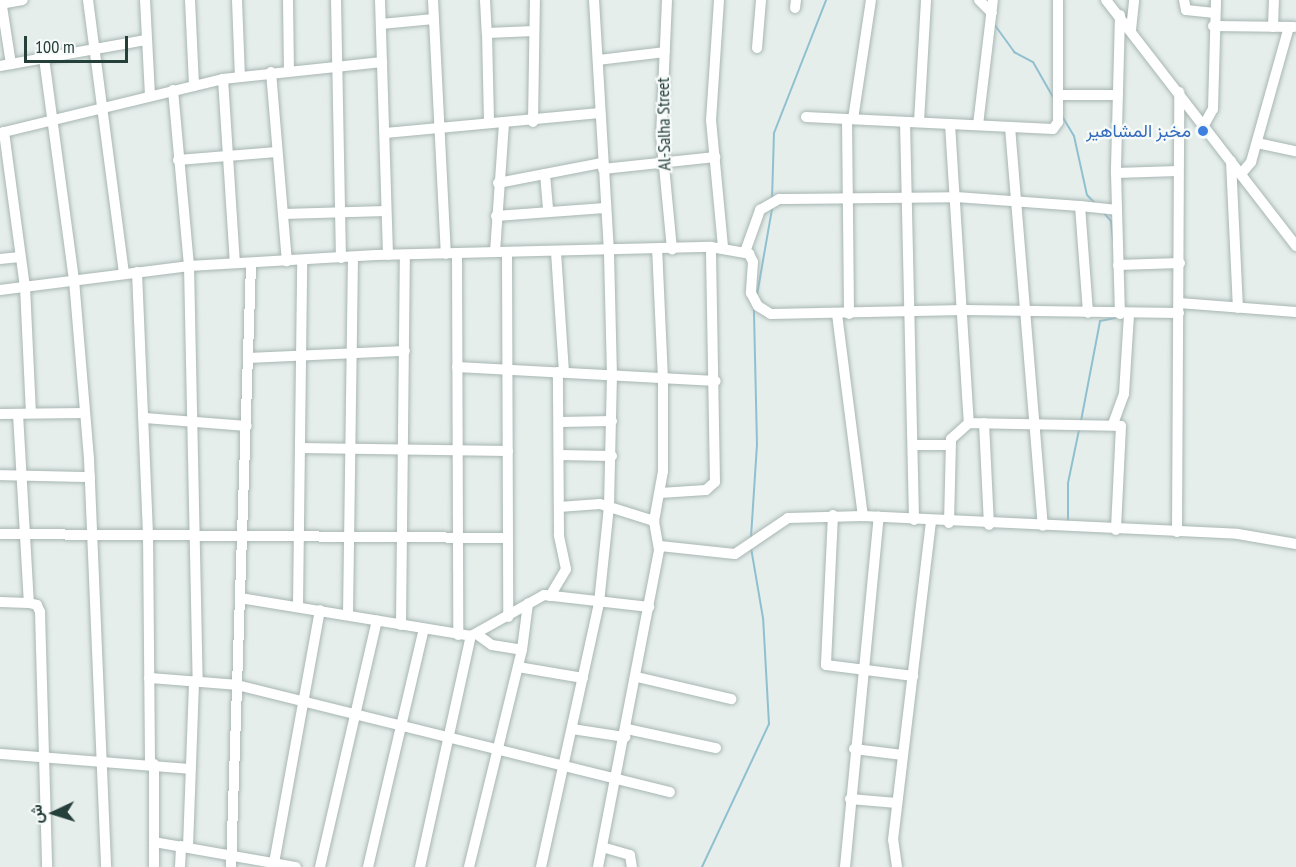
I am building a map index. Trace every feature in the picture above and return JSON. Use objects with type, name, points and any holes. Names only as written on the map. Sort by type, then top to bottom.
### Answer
[{"type":"street","points":[[23,0],[1,3],[5,65],[94,47],[146,40]]},
{"type":"street","points":[[88,0],[124,274]]},
{"type":"street","points":[[145,0],[150,96]]},
{"type":"street","points":[[190,0],[194,86]]},
{"type":"street","points":[[237,0],[240,76]]},
{"type":"street","points":[[288,0],[289,70]]},
{"type":"street","points":[[336,0],[341,258]]},
{"type":"street","points":[[380,0],[388,255]]},
{"type":"street","points":[[433,0],[442,126],[446,254]]},
{"type":"street","points":[[485,0],[489,122]]},
{"type":"street","points":[[533,122],[535,0]]},
{"type":"street","points":[[541,867],[599,603],[609,506],[612,456],[612,376],[609,252],[594,0]]},
{"type":"street","name":"Al-Salha Street","points":[[667,0],[663,162],[672,249]]},
{"type":"street","points":[[719,0],[711,105],[723,247]]},
{"type":"street","points":[[757,48],[760,0]]},
{"type":"street","points":[[849,314],[846,198],[850,119],[871,0]]},
{"type":"street","points":[[919,122],[926,0]]},
{"type":"street","points":[[979,0],[992,13]]},
{"type":"street","points":[[978,125],[993,0]]},
{"type":"street","points":[[806,117],[1010,127],[1057,126],[1058,0]]},
{"type":"street","points":[[1106,0],[1120,15],[1296,246]]},
{"type":"street","points":[[1131,30],[1134,0]]},
{"type":"street","points":[[1184,0],[1186,10],[1215,13]]},
{"type":"street","points":[[1204,125],[1213,108],[1216,0]]},
{"type":"street","points":[[1273,27],[1274,0]]},
{"type":"street","points":[[1113,424],[1124,394],[1124,314],[1118,265],[1116,173],[1120,15]]},
{"type":"street","points":[[381,24],[434,19]]},
{"type":"street","points":[[1214,26],[1292,27],[1251,162],[1241,174]]},
{"type":"street","points":[[487,33],[534,31]]},
{"type":"street","points":[[598,60],[665,52]]},
{"type":"street","points":[[44,58],[74,280],[95,533],[106,867]]},
{"type":"street","points":[[31,413],[24,287],[2,132],[223,79],[289,70],[382,62]]},
{"type":"street","points":[[271,72],[287,261]]},
{"type":"street","points":[[223,79],[235,263]]},
{"type":"street","points":[[173,90],[189,266],[197,536],[196,681],[184,846],[180,867]]},
{"type":"street","points":[[1178,532],[1179,92]]},
{"type":"street","points":[[1058,95],[1118,95]]},
{"type":"street","points":[[385,133],[489,122],[533,122],[600,113]]},
{"type":"street","points":[[495,252],[504,122]]},
{"type":"street","points":[[905,122],[914,520]]},
{"type":"street","points":[[950,124],[964,310],[969,423]]},
{"type":"street","points":[[1010,127],[1028,311],[1034,423],[1043,526]]},
{"type":"street","points":[[1257,143],[1296,151]]},
{"type":"street","points":[[178,160],[277,152]]},
{"type":"street","points":[[498,183],[603,166],[715,157]]},
{"type":"street","points":[[1231,160],[1238,308]]},
{"type":"street","points":[[1116,173],[1178,171]]},
{"type":"street","points":[[545,174],[548,212]]},
{"type":"street","points":[[745,252],[760,210],[770,201],[956,197],[1017,200],[1117,210]]},
{"type":"street","points":[[1080,206],[1088,314]]},
{"type":"street","points":[[496,216],[605,208]]},
{"type":"street","points":[[284,214],[386,211]]},
{"type":"street","points":[[660,493],[713,487],[716,381],[711,247]]},
{"type":"street","points":[[0,290],[189,266],[235,263],[388,255],[609,252],[723,247],[745,252],[753,262],[752,293],[764,311],[776,315],[964,310],[1124,314],[1179,308],[1238,308],[1296,312]]},
{"type":"street","points":[[598,867],[618,778],[660,546],[654,521],[660,493],[663,379],[657,249]]},
{"type":"street","points":[[550,596],[566,569],[559,507],[561,372],[556,252]]},
{"type":"street","points":[[507,253],[508,616]]},
{"type":"street","points":[[457,254],[458,634]]},
{"type":"street","points":[[401,625],[405,255]]},
{"type":"street","points":[[0,259],[20,257]]},
{"type":"street","points":[[348,615],[353,257]]},
{"type":"street","points":[[298,606],[302,261]]},
{"type":"street","points":[[231,867],[251,263]]},
{"type":"street","points":[[1118,265],[1180,263]]},
{"type":"street","points":[[137,272],[145,418],[154,867]]},
{"type":"street","points":[[837,314],[863,516]]},
{"type":"street","points":[[248,358],[405,351]]},
{"type":"street","points":[[457,367],[716,381]]},
{"type":"street","points":[[0,414],[84,413]]},
{"type":"street","points":[[18,414],[29,603]]},
{"type":"street","points":[[145,418],[247,426]]},
{"type":"street","points":[[559,422],[612,421]]},
{"type":"street","points":[[949,523],[950,445],[954,434],[969,423],[1113,424],[1122,429],[1116,530]]},
{"type":"street","points":[[984,423],[989,525]]},
{"type":"street","points":[[914,445],[950,445]]},
{"type":"street","points":[[300,448],[507,451]]},
{"type":"street","points":[[559,455],[612,456]]},
{"type":"street","points":[[0,475],[90,477]]},
{"type":"street","points":[[559,507],[609,506],[654,521]]},
{"type":"street","points":[[660,546],[735,554],[782,520],[797,515],[863,516],[989,525],[1238,534],[1296,544]]},
{"type":"street","points":[[833,515],[826,663],[831,668],[913,676]]},
{"type":"street","points":[[845,867],[854,749],[879,517]]},
{"type":"street","points":[[897,867],[893,849],[897,803],[932,521]]},
{"type":"street","points":[[0,534],[148,533],[299,539],[507,538]]},
{"type":"street","points":[[420,867],[475,635],[538,596],[649,607]]},
{"type":"street","points":[[240,598],[424,629],[475,635],[492,645],[522,650]]},
{"type":"street","points":[[0,602],[29,603],[37,605],[40,612],[46,756],[47,867]]},
{"type":"street","points":[[469,867],[522,650],[528,603]]},
{"type":"street","points":[[274,863],[321,610]]},
{"type":"street","points":[[320,867],[378,621]]},
{"type":"street","points":[[368,867],[424,629]]},
{"type":"street","points":[[518,667],[583,678]]},
{"type":"street","points":[[637,677],[730,699]]},
{"type":"street","points":[[149,678],[237,685],[670,792]]},
{"type":"street","points":[[572,729],[626,733],[716,748]]},
{"type":"street","points":[[854,749],[903,755]]},
{"type":"street","points":[[0,754],[101,759],[190,769]]},
{"type":"street","points":[[850,799],[897,803]]},
{"type":"street","points":[[154,842],[296,867]]},
{"type":"street","points":[[602,847],[630,855],[632,867]]},
{"type":"waterway","points":[[772,200],[774,133],[826,0]]},
{"type":"waterway","points":[[994,24],[1014,52],[1033,62],[1053,97]]},
{"type":"waterway","points":[[1062,116],[1074,136],[1087,195],[1096,204]]},
{"type":"waterway","points":[[757,295],[772,209]]},
{"type":"waterway","points":[[1104,213],[1111,221],[1113,240]]},
{"type":"waterway","points":[[751,537],[757,445],[754,309]]},
{"type":"waterway","points":[[1081,421],[1100,321],[1115,318],[1115,315]]},
{"type":"waterway","points":[[1068,522],[1068,483],[1079,430]]},
{"type":"waterway","points":[[702,867],[769,724],[763,618],[751,548]]},
{"type":"place","name":"مخبز المشاهير","points":[[1203,131]]}]
